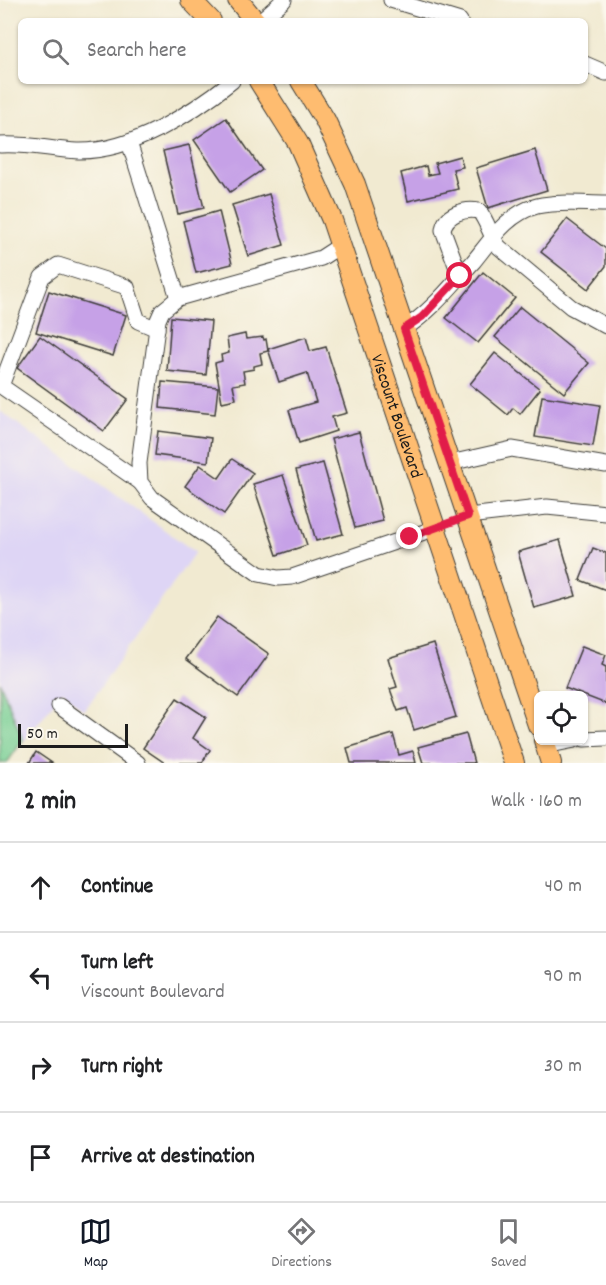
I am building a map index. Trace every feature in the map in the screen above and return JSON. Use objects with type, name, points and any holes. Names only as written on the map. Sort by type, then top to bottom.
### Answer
[{"type":"main road","points":[[191,0],[208,18]]},
{"type":"main road","points":[[238,0],[255,18]]},
{"type":"main road","name":"Viscount Boulevard","points":[[261,84],[298,143],[341,245],[514,763]]},
{"type":"main road","name":"Viscount Boulevard","points":[[303,84],[340,148],[355,183],[534,713]]},
{"type":"main road","points":[[341,245],[372,233]]},
{"type":"main road","points":[[436,528],[468,516]]},
{"type":"lane","points":[[262,18],[284,0]]},
{"type":"lane","points":[[391,0],[450,18]]},
{"type":"lane","points":[[588,65],[606,73]]},
{"type":"lane","points":[[0,145],[20,143],[80,151],[117,146],[202,105],[228,84]]},
{"type":"lane","points":[[129,142],[178,298]]},
{"type":"lane","points":[[404,329],[422,317],[503,225],[535,207],[549,204],[606,204]]},
{"type":"lane","points":[[460,276],[443,230],[444,223],[449,217],[472,209],[479,211],[484,217],[492,238],[527,272],[571,308],[606,326]]},
{"type":"lane","points":[[140,482],[139,463],[157,329],[162,311],[178,298],[321,258],[341,245]]},
{"type":"lane","points":[[157,329],[138,321],[126,287],[58,265],[42,277],[1,386],[140,482],[152,498],[259,574],[268,577],[292,577],[436,528]]},
{"type":"lane","points":[[450,463],[512,449],[606,465]]},
{"type":"lane","points":[[468,516],[547,507],[606,513]]},
{"type":"lane","points":[[59,706],[138,763]]},
{"type":"lane","points":[[588,739],[606,738]]},
{"type":"lane","points":[[547,750],[563,745]]},
{"type":"shaded area","points":[[0,411],[195,552],[84,711],[63,691],[7,763],[0,763]]},
{"type":"green space","points":[[0,682],[23,740],[7,763],[0,763]]},
{"type":"building","points":[[226,118],[262,170],[230,192],[194,140]]},
{"type":"building","points":[[189,145],[204,208],[178,214],[163,151]]},
{"type":"building","points":[[535,150],[547,190],[488,208],[476,168]]},
{"type":"building","points":[[460,156],[463,167],[453,169],[458,189],[408,201],[401,173],[426,166],[428,175],[438,173],[435,163]]},
{"type":"building","points":[[269,194],[284,245],[248,256],[232,205]]},
{"type":"building","points":[[219,211],[232,264],[196,273],[183,221]]},
{"type":"building","points":[[567,219],[606,249],[606,266],[588,289],[541,252]]},
{"type":"building","points":[[483,272],[515,298],[478,343],[446,318]]},
{"type":"building","points":[[49,291],[126,315],[113,356],[36,332]]},
{"type":"building","points":[[520,307],[589,363],[564,393],[495,337]]},
{"type":"building","points":[[171,317],[211,321],[206,375],[167,371]]},
{"type":"building","points":[[245,334],[246,339],[263,337],[264,340],[266,339],[268,351],[260,353],[262,364],[254,366],[254,369],[243,371],[245,383],[233,385],[236,399],[222,402],[215,363],[222,361],[221,355],[229,353],[227,338]]},
{"type":"building","points":[[40,336],[128,399],[104,431],[17,368]]},
{"type":"building","points":[[306,337],[310,351],[326,347],[347,413],[332,417],[336,431],[299,443],[289,410],[316,402],[307,373],[279,382],[268,349]]},
{"type":"building","points":[[495,353],[540,389],[520,414],[513,408],[508,415],[470,384]]},
{"type":"building","points":[[162,382],[218,387],[215,414],[160,408]]},
{"type":"building","points":[[542,396],[600,405],[593,446],[535,437]]},
{"type":"building","points":[[158,431],[211,438],[208,462],[155,455]]},
{"type":"building","points":[[359,432],[383,521],[355,528],[331,439]]},
{"type":"building","points":[[232,459],[253,473],[224,514],[185,486],[200,465],[219,478]]},
{"type":"building","points":[[323,463],[343,534],[316,541],[296,470]]},
{"type":"building","points":[[283,475],[307,545],[277,555],[253,484]]},
{"type":"building","points":[[560,540],[576,596],[534,608],[518,552]]},
{"type":"building","points":[[593,548],[606,553],[606,590],[580,580]]},
{"type":"building","points":[[217,617],[269,654],[238,697],[186,659]]},
{"type":"building","points":[[433,644],[456,717],[414,730],[407,708],[398,711],[390,689],[397,687],[388,658]]},
{"type":"building","points":[[582,646],[606,655],[602,665],[606,667],[606,704],[588,697],[588,691],[573,691],[565,688]]},
{"type":"building","points":[[177,698],[206,717],[193,738],[210,750],[202,763],[165,763],[143,748]]},
{"type":"building","points":[[393,734],[399,755],[413,751],[416,763],[351,763],[347,748]]},
{"type":"building","points":[[466,734],[474,763],[423,763],[418,747]]},
{"type":"building","points":[[36,752],[52,763],[29,763]]},
{"type":"route","points":[[410,537],[468,516],[404,329],[422,317],[460,276]]}]
